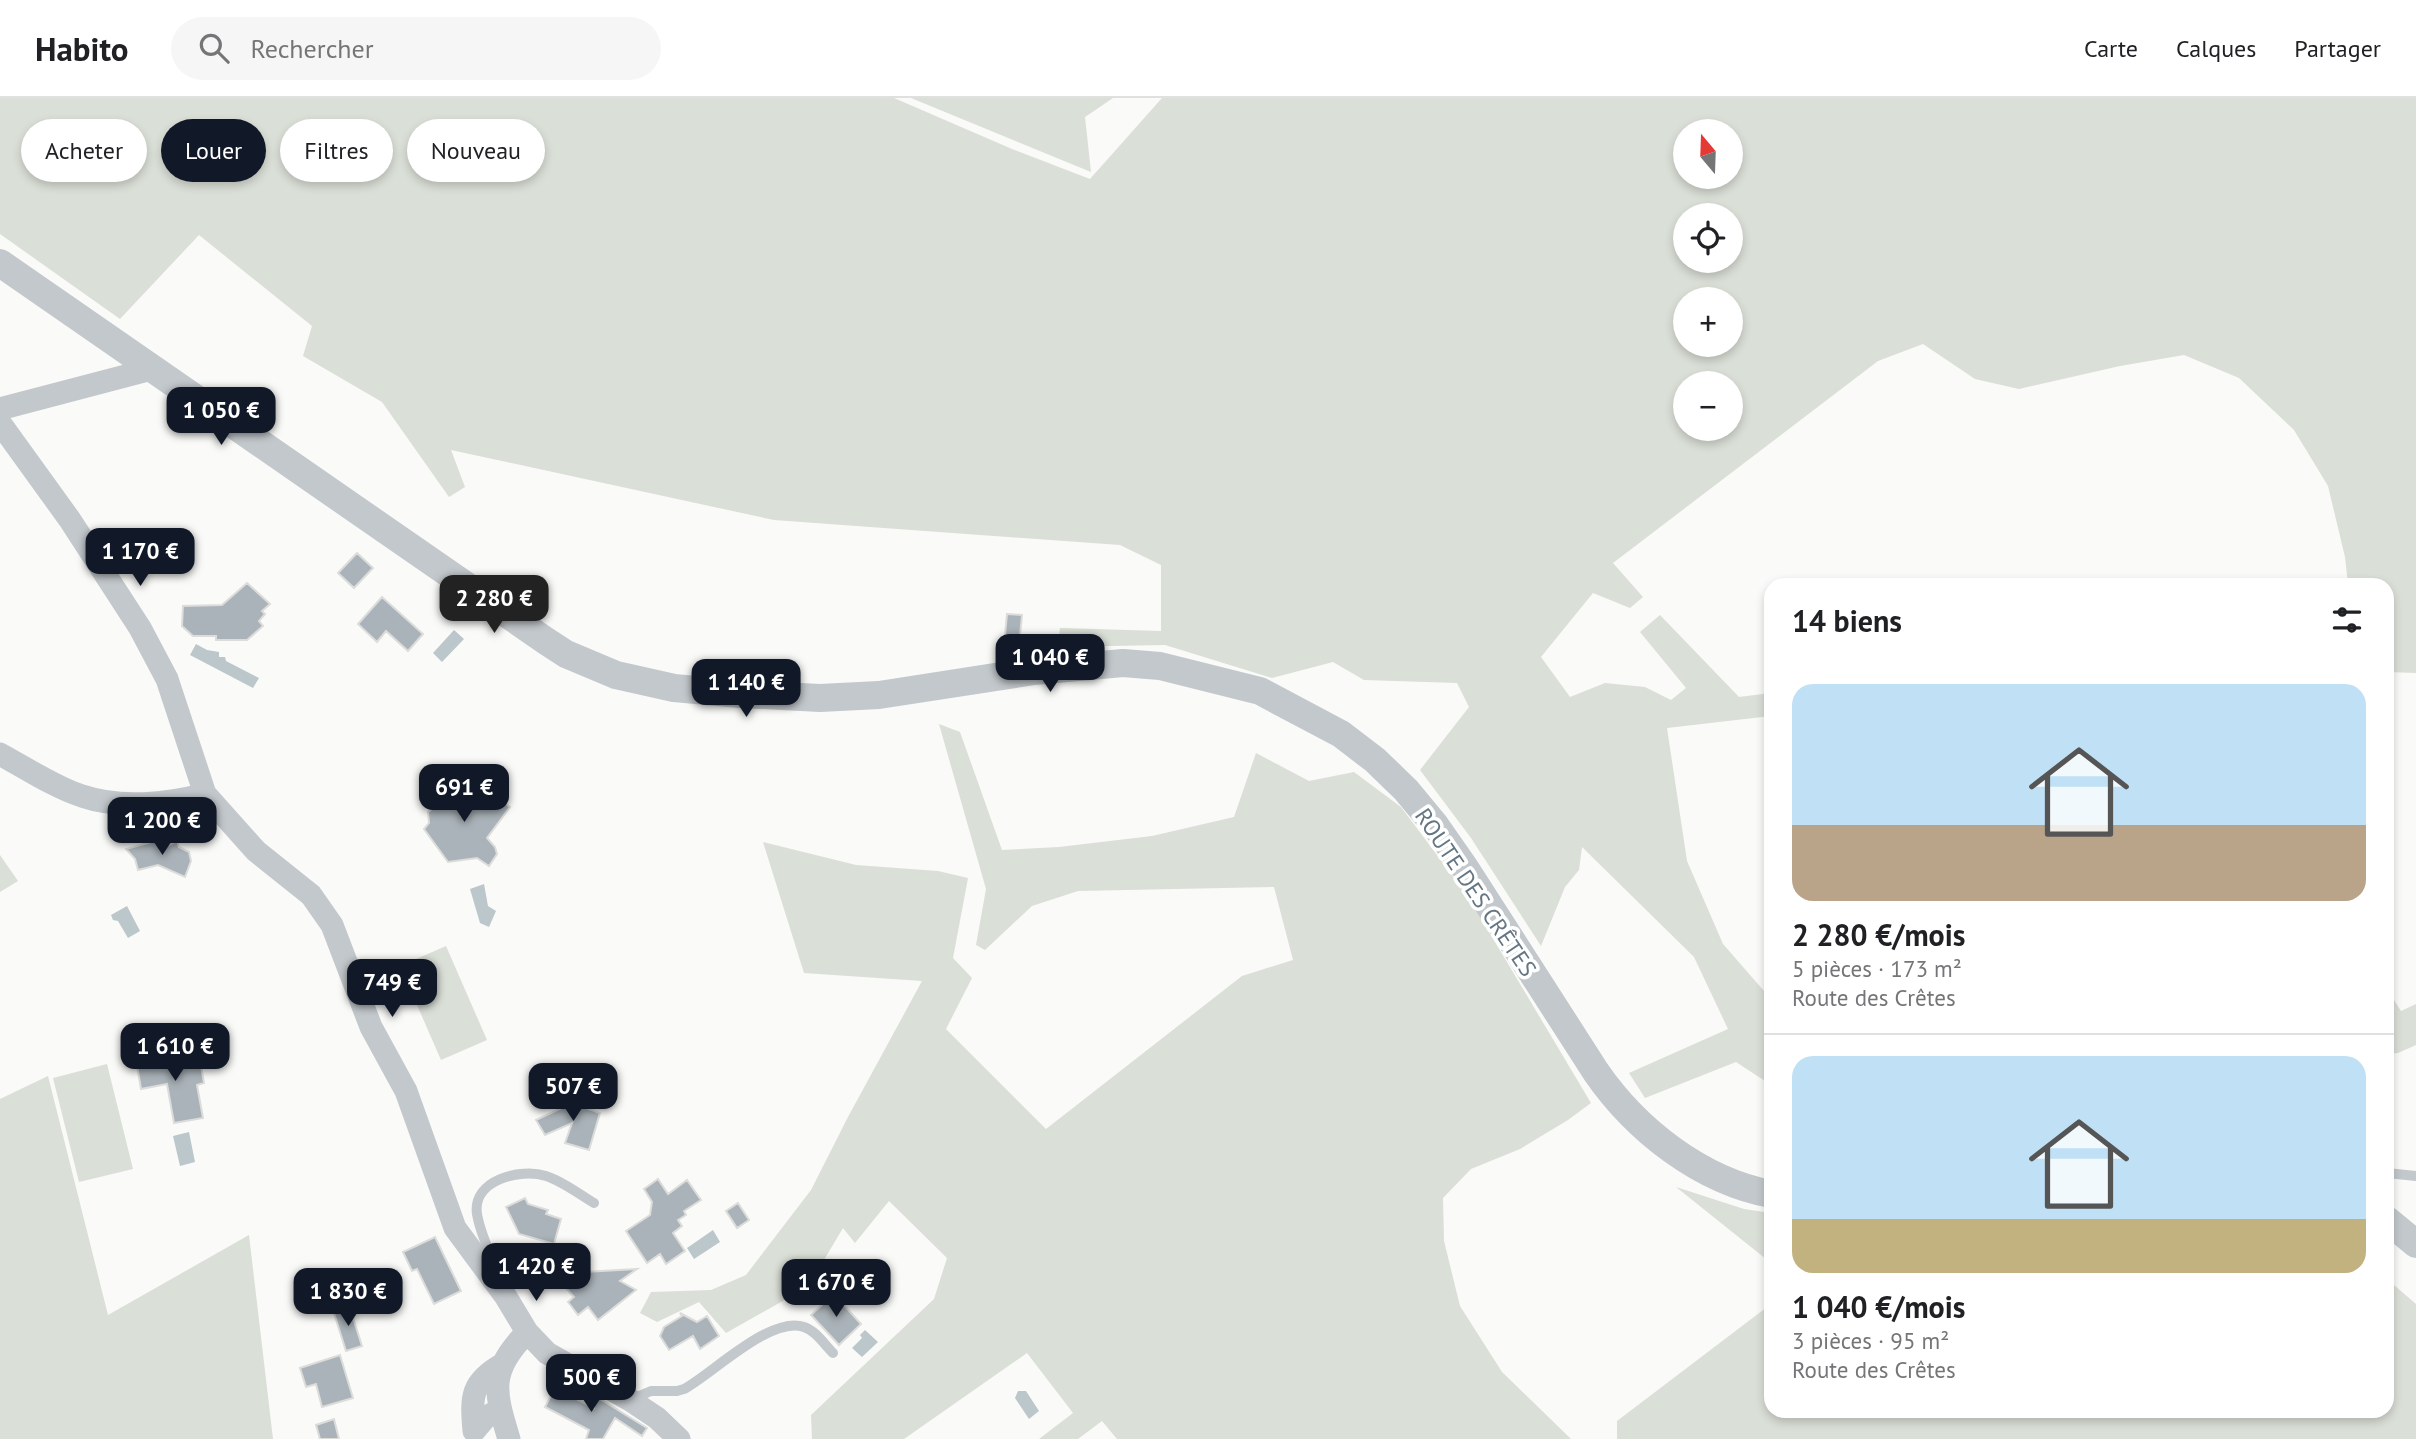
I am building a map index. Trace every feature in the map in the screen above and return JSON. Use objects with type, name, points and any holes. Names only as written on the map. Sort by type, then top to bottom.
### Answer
[{"type":"street","name":"ROUTE DES CRÊTES","points":[[0,263],[566,654],[616,675],[674,688],[820,698],[879,695],[1034,671],[1124,663],[1160,666],[1260,691],[1341,734],[1375,760],[1406,790],[1465,868],[1596,1072],[1633,1118],[1663,1143],[1700,1167],[1753,1191],[1764,1193]]},
{"type":"street","points":[[0,410],[152,369]]},
{"type":"street","points":[[0,423],[71,520],[140,628],[167,678],[205,794],[216,810],[256,851],[311,895],[332,925],[371,1027],[406,1091],[455,1228],[506,1297],[527,1332],[547,1353],[630,1400],[657,1418],[679,1439]]},
{"type":"street","points":[[0,754],[80,796],[104,802],[134,803],[185,799],[205,794]]},
{"type":"street","points":[[2394,1226],[2416,1244]]},
{"type":"street","points":[[509,1439],[496,1384],[503,1364],[527,1332]]},
{"type":"street","points":[[475,1435],[472,1408],[476,1388],[485,1375],[503,1364]]},
{"type":"street","points":[[475,1435],[485,1418],[500,1409]]},
{"type":"lane","points":[[506,1297],[477,1212],[478,1196],[485,1187],[500,1179],[523,1174],[546,1176],[594,1203]]},
{"type":"lane","points":[[2394,1174],[2416,1176]]},
{"type":"lane","points":[[630,1400],[651,1391],[684,1389],[757,1338],[794,1325],[813,1332],[833,1353]]},
{"type":"shaded area","points":[[0,98],[894,98],[1090,179],[1162,98],[2416,98],[2416,673],[2394,672],[2394,578],[2347,578],[2328,486],[2294,430],[2239,378],[2184,355],[2120,366],[2019,389],[1975,379],[1923,344],[1878,361],[1613,563],[1643,597],[1630,608],[1593,593],[1541,657],[1570,697],[1605,683],[1645,687],[1671,700],[1686,688],[1640,632],[1660,615],[1739,697],[1764,694],[1764,717],[1667,728],[1687,861],[1723,944],[1764,991],[1764,1080],[1736,1062],[1645,1098],[1629,1073],[1728,1029],[1694,957],[1582,847],[1579,870],[1565,887],[1541,946],[1471,838],[1420,770],[1469,707],[1457,683],[1364,680],[1333,662],[1272,678],[1165,645],[1058,647],[1060,628],[1161,631],[1161,565],[1120,545],[774,520],[451,450],[465,487],[449,497],[382,402],[303,356],[312,326],[199,235],[120,319],[0,234]]},
{"type":"shaded area","points":[[911,98],[1113,98],[1085,117],[1091,172]]},
{"type":"shaded area","points":[[454,630],[464,639],[442,662],[433,653]]},
{"type":"shaded area","points":[[196,644],[219,652],[219,657],[225,657],[226,661],[259,678],[253,688],[190,655]]},
{"type":"shaded area","points":[[939,724],[960,732],[1002,850],[1059,847],[1152,836],[1234,817],[1256,753],[1309,781],[1354,772],[1401,807],[1467,895],[1591,1103],[1520,1149],[1471,1169],[1443,1198],[1444,1241],[1460,1306],[1502,1372],[1571,1439],[1117,1439],[1102,1421],[1078,1439],[1039,1439],[1073,1413],[1027,1353],[904,1439],[812,1439],[811,1415],[934,1299],[947,1258],[889,1201],[855,1243],[843,1228],[815,1275],[795,1294],[726,1333],[699,1302],[657,1322],[640,1313],[651,1292],[711,1290],[746,1275],[811,1190],[922,981],[804,973],[763,842],[856,865],[938,871],[968,878],[953,958],[972,978],[946,1029],[1046,1129],[1242,976],[1293,960],[1274,887],[1078,891],[1032,906],[985,950],[976,945],[986,889]]},
{"type":"shaded area","points":[[0,855],[18,881],[0,892]]},
{"type":"shaded area","points":[[484,884],[488,906],[496,911],[489,927],[480,923],[470,889]]},
{"type":"shaded area","points":[[127,906],[140,931],[128,938],[111,915]]},
{"type":"shaded area","points":[[446,946],[487,1040],[441,1060],[400,966]]},
{"type":"shaded area","points":[[2394,1000],[2401,1011],[2416,1004],[2416,1045],[2394,1053]]},
{"type":"shaded area","points":[[107,1064],[133,1169],[79,1182],[53,1078]]},
{"type":"shaded area","points":[[48,1076],[108,1315],[249,1235],[273,1439],[0,1439],[0,1099]]},
{"type":"shaded area","points":[[189,1132],[195,1162],[180,1166],[173,1136]]},
{"type":"shaded area","points":[[1676,1187],[1744,1209],[1764,1212],[1764,1257]]},
{"type":"shaded area","points":[[713,1230],[720,1242],[694,1259],[687,1248]]},
{"type":"shaded area","points":[[545,1250],[559,1253],[560,1262],[536,1278],[532,1270],[538,1262],[538,1254]]},
{"type":"shaded area","points":[[2394,1285],[2416,1304],[2416,1439],[1617,1439],[1617,1421],[1764,1309],[1764,1418],[2394,1418]]},
{"type":"shaded area","points":[[865,1330],[878,1342],[862,1357],[852,1348],[862,1338],[860,1335]]},
{"type":"shaded area","points":[[1018,1391],[1026,1391],[1039,1411],[1029,1419],[1015,1398]]},
{"type":"building","points":[[357,553],[373,568],[354,588],[338,573]]},
{"type":"building","points":[[247,583],[270,604],[262,611],[265,614],[259,621],[263,626],[247,640],[216,640],[216,636],[193,636],[182,626],[183,606],[222,605]]},
{"type":"building","points":[[382,597],[423,634],[408,651],[386,631],[377,642],[358,624]]},
{"type":"building","points":[[1007,614],[1022,615],[1020,636],[1005,635]]},
{"type":"building","points":[[464,769],[461,815],[492,793],[510,807],[487,838],[497,854],[489,866],[477,858],[448,862],[424,829],[429,823],[428,812],[440,794],[437,790]]},
{"type":"building","points":[[155,841],[167,846],[177,841],[179,847],[189,852],[191,861],[185,877],[158,865],[138,870],[135,859],[126,849]]},
{"type":"building","points":[[175,1052],[178,1064],[200,1060],[204,1083],[197,1085],[203,1118],[174,1123],[167,1084],[141,1089],[136,1060]]},
{"type":"building","points":[[570,1097],[588,1103],[586,1108],[600,1113],[589,1150],[565,1143],[572,1123],[545,1135],[536,1120],[568,1105]]},
{"type":"building","points":[[658,1179],[668,1194],[687,1180],[701,1200],[684,1211],[686,1215],[678,1220],[682,1226],[673,1233],[685,1251],[666,1264],[660,1254],[647,1263],[626,1231],[650,1215],[652,1202],[644,1189]]},
{"type":"building","points":[[525,1198],[528,1204],[548,1210],[546,1214],[561,1219],[554,1244],[519,1234],[506,1207]]},
{"type":"building","points":[[738,1203],[749,1220],[737,1228],[726,1211]]},
{"type":"building","points":[[435,1237],[461,1291],[434,1304],[417,1269],[412,1271],[403,1252]]},
{"type":"building","points":[[637,1269],[620,1281],[636,1290],[598,1320],[588,1307],[578,1315],[568,1302],[574,1297],[565,1287],[584,1272]]},
{"type":"building","points":[[834,1294],[861,1324],[839,1345],[811,1315]]},
{"type":"building","points":[[349,1305],[362,1346],[346,1351],[333,1310]]},
{"type":"building","points":[[680,1313],[697,1322],[707,1316],[719,1336],[700,1349],[693,1336],[669,1350],[660,1336],[664,1327],[682,1316]]},
{"type":"building","points":[[340,1355],[353,1398],[322,1407],[316,1384],[306,1387],[300,1368]]},
{"type":"building","points":[[555,1388],[594,1408],[595,1404],[584,1396],[587,1391],[647,1428],[642,1436],[615,1418],[603,1439],[586,1439],[589,1430],[545,1407]]},
{"type":"building","points":[[334,1419],[339,1439],[320,1439],[316,1425]]}]
